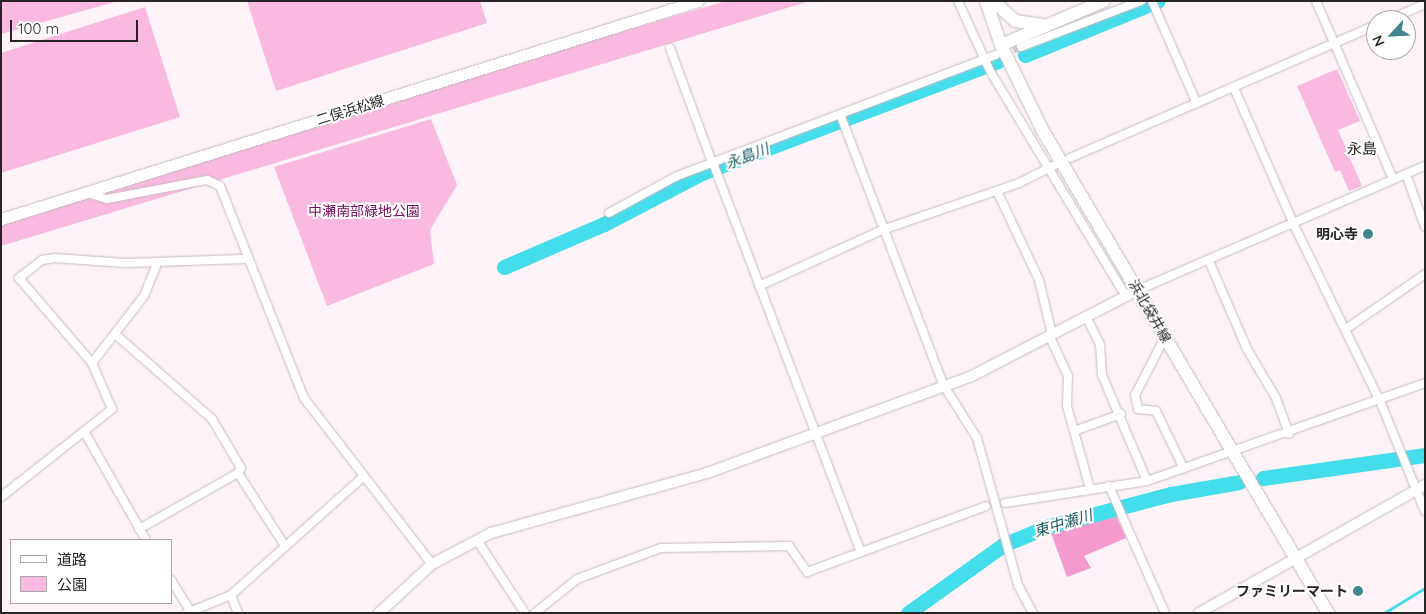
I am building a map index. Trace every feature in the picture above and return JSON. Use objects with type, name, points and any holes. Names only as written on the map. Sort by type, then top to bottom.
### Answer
[{"type":"main road","name":"二俣浜松線","points":[[1,219],[698,1]]},
{"type":"main road","name":"浜北袋井線","points":[[986,1],[999,50],[1043,131],[1328,613]]},
{"type":"main road","points":[[993,1],[1015,21],[1044,25]]},
{"type":"main road","points":[[999,50],[1044,25],[1104,1]]},
{"type":"street","points":[[958,1],[990,71],[1052,166],[1125,295]]},
{"type":"street","points":[[1021,47],[1141,1]]},
{"type":"street","points":[[1316,1],[1393,179]]},
{"type":"street","points":[[1153,4],[1197,104]]},
{"type":"street","points":[[1411,10],[1425,4]]},
{"type":"street","points":[[1070,158],[1366,29]]},
{"type":"street","points":[[670,48],[814,434],[861,552]]},
{"type":"street","points":[[609,213],[677,176],[841,118],[985,59],[999,50]]},
{"type":"street","points":[[1234,88],[1294,225],[1380,401],[1425,511]]},
{"type":"street","points":[[841,118],[882,230],[944,386],[977,438],[1018,585],[1033,613]]},
{"type":"street","points":[[759,286],[882,230],[997,191],[1052,166]]},
{"type":"street","points":[[379,613],[432,564],[477,540],[707,473],[944,386],[1050,335],[1125,295],[1294,225],[1425,166]]},
{"type":"street","points":[[1406,174],[1425,227]]},
{"type":"street","points":[[84,192],[107,199],[215,181],[224,192],[246,259],[304,398],[363,477],[432,564]]},
{"type":"street","points":[[997,191],[1036,273],[1050,335],[1068,376],[1067,406],[1090,489]]},
{"type":"street","points":[[1,497],[85,433],[112,409],[92,363],[19,278],[42,260],[55,258],[157,263],[246,259]]},
{"type":"street","points":[[1209,261],[1247,349],[1276,398],[1289,434]]},
{"type":"street","points":[[92,363],[144,296],[157,263]]},
{"type":"street","points":[[1346,329],[1425,274]]},
{"type":"street","points":[[1086,316],[1100,345],[1102,375],[1121,414],[1147,481]]},
{"type":"street","points":[[115,334],[212,419],[241,468],[238,473],[139,528]]},
{"type":"street","points":[[1166,337],[1134,395],[1138,409],[1156,411],[1184,469]]},
{"type":"street","points":[[1005,503],[1147,481],[1234,454],[1425,383]]},
{"type":"street","points":[[1074,431],[1121,414]]},
{"type":"street","points":[[85,433],[145,539]]},
{"type":"street","points":[[238,473],[285,546]]},
{"type":"street","points":[[172,582],[189,612],[231,595],[363,477]]},
{"type":"street","points":[[1199,613],[1425,485]]},
{"type":"street","points":[[1110,486],[1165,613]]},
{"type":"street","points":[[535,613],[577,579],[661,548],[789,546],[807,572],[986,506]]},
{"type":"street","points":[[477,540],[525,613]]},
{"type":"street","points":[[231,595],[238,613]]},
{"type":"green space","points":[[1,1],[118,1],[1,34]]},
{"type":"green space","points":[[247,1],[480,1],[487,23],[276,91]]},
{"type":"green space","points":[[726,1],[810,1],[1,246],[1,226],[455,81]]},
{"type":"green space","points":[[145,7],[180,117],[1,173],[1,53]]},
{"type":"green space","points":[[1337,69],[1360,121],[1338,130],[1362,186],[1349,191],[1340,170],[1335,172],[1297,86]]},
{"type":"green space","name":"中瀬南部緑地公園","points":[[431,119],[457,185],[430,230],[434,264],[327,306],[274,167]]},
{"type":"shaded area","points":[[1115,513],[1126,538],[1084,556],[1091,568],[1067,577],[1051,533]]},
{"type":"waterway","name":"永島川","points":[[1025,55],[1157,1]]},
{"type":"waterway","name":"永島川","points":[[504,267],[604,224],[702,173],[998,61]]},
{"type":"waterway","name":"東中瀬川","points":[[1263,478],[1425,455]]},
{"type":"waterway","name":"東中瀬川","points":[[908,613],[1003,545],[1046,527],[1171,494],[1239,482]]},
{"type":"waterway","points":[[1384,613],[1425,588]]},
{"type":"tunnel","points":[[1002,53],[1021,47]]},
{"type":"place","name":"明心寺","points":[[1368,234]]},
{"type":"place","name":"ファミリーマート","points":[[1358,591]]},
{"type":"district","name":"永島","points":[[1362,149]]}]
